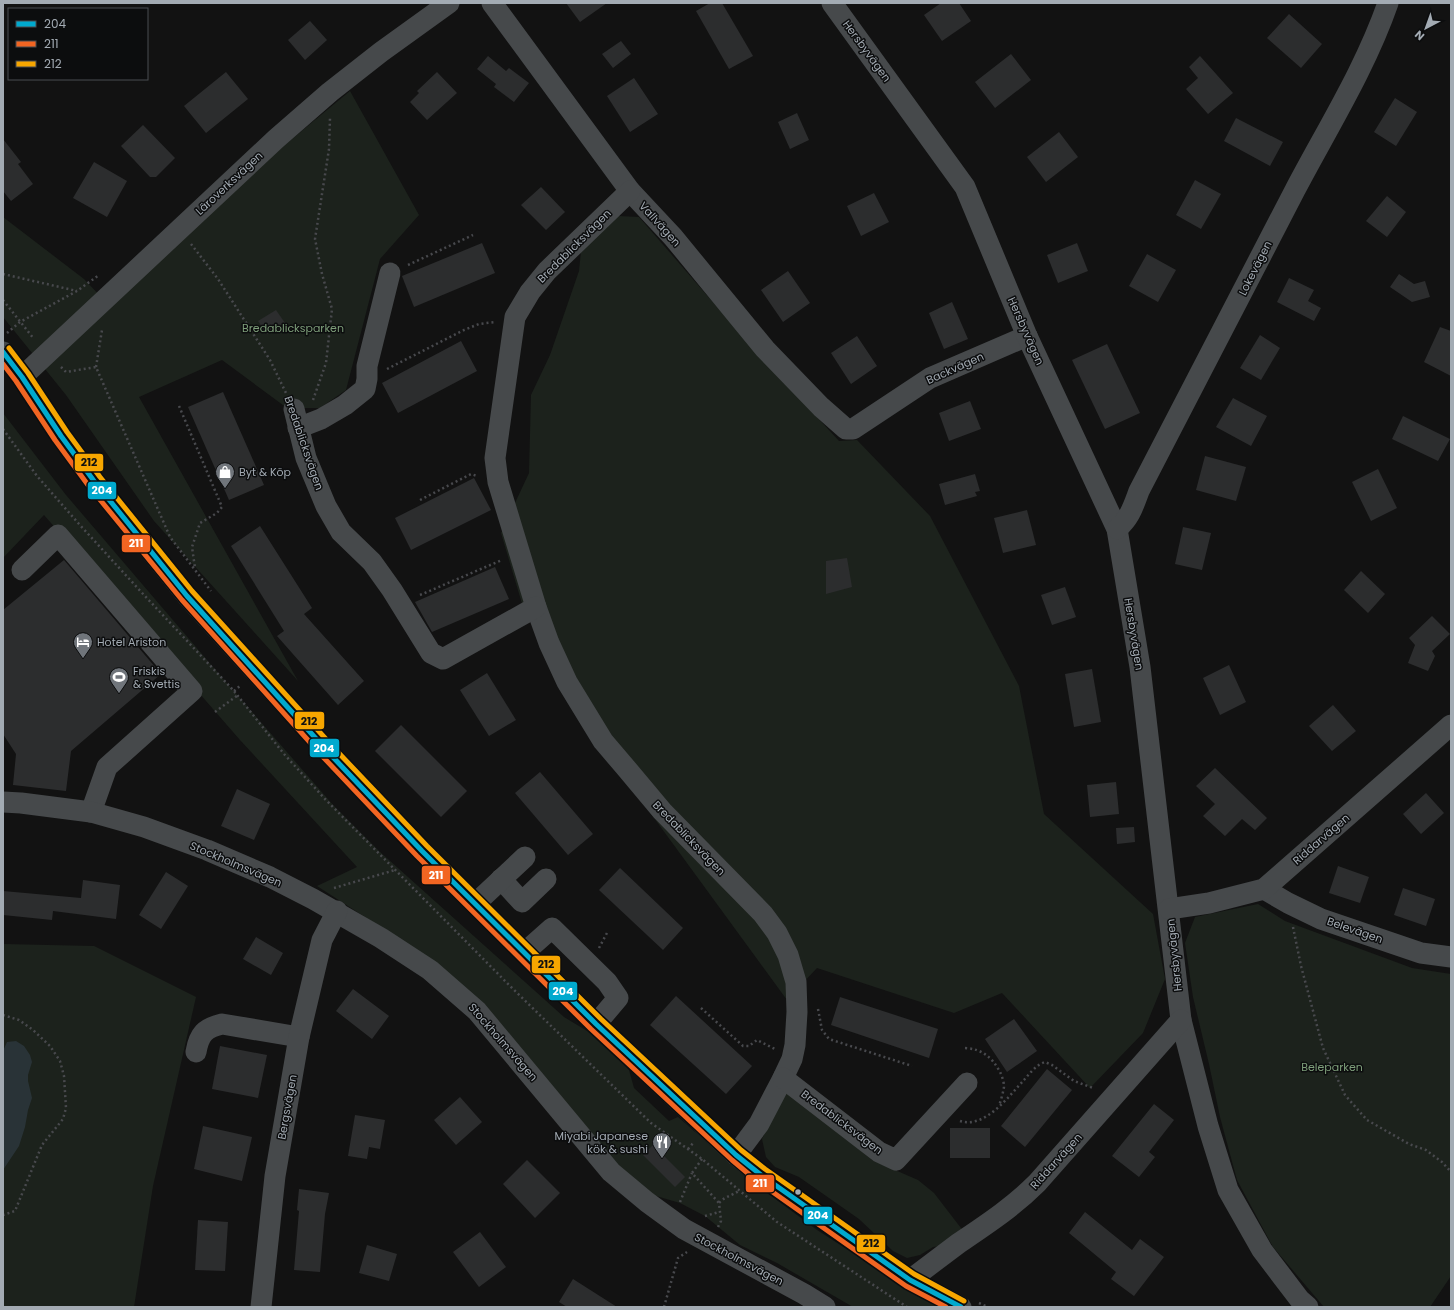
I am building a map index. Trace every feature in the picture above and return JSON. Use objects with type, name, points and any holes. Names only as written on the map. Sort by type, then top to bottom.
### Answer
[{"type":"street","name":"Läroverksvägen","points":[[22,377],[276,140],[330,92],[381,52],[449,3]]},
{"type":"street","name":"Vallvägen","points":[[492,3],[630,191],[673,237],[765,349],[821,407],[846,429]]},
{"type":"street","name":"Hersbyvägen","points":[[832,3],[965,187],[1027,336],[1117,529],[1140,667],[1181,1020],[1208,1126],[1228,1190],[1262,1250],[1300,1300],[1308,1307]]},
{"type":"street","name":"Lokevägen","points":[[1117,529],[1126,521],[1131,512],[1142,484],[1363,61],[1388,3]]},
{"type":"street","name":"Bredablicksvägen","points":[[630,191],[547,271],[530,292],[515,317],[495,458],[497,478],[536,607],[549,643],[567,682],[603,741],[662,811],[763,914],[776,933],[788,956],[796,982],[798,1012],[793,1054],[783,1078],[759,1124],[736,1155]]},
{"type":"street","points":[[296,420],[321,418],[345,405],[365,389],[368,379],[367,366],[390,274]]},
{"type":"street","name":"Backvägen","points":[[846,429],[853,429],[930,378],[1027,336]]},
{"type":"street","points":[[3,352],[22,377],[61,436],[127,522],[187,596],[334,759],[422,851],[596,1024],[736,1155],[761,1175],[910,1280],[961,1307]]},
{"type":"street","name":"Bredablicksvägen","points":[[296,420],[306,458],[329,513],[341,532],[372,562],[392,590],[431,653],[443,659],[536,607]]},
{"type":"street","points":[[22,570],[58,535],[192,691],[107,767],[91,812]]},
{"type":"street","name":"Riddarvägen","points":[[1169,909],[1209,903],[1264,889],[1451,725]]},
{"type":"street","name":"Stockholmsvägen","points":[[3,802],[91,812],[144,827],[207,850],[270,877],[337,911],[430,970],[478,1011],[611,1172],[647,1202],[684,1229],[797,1290],[825,1307]]},
{"type":"street","points":[[476,903],[525,857]]},
{"type":"street","points":[[501,879],[522,902],[546,879]]},
{"type":"street","name":"Belevägen","points":[[1264,889],[1288,903],[1321,919],[1421,953],[1451,957]]},
{"type":"street","name":"Bergsvägen","points":[[261,1307],[275,1176],[299,1037],[322,940],[337,911]]},
{"type":"street","points":[[525,952],[552,928],[607,982],[618,998],[596,1024]]},
{"type":"street","name":"Riddarvägen","points":[[910,1280],[1020,1200],[1037,1183],[1181,1020]]},
{"type":"street","points":[[196,1052],[198,1039],[212,1026],[222,1024],[299,1037]]},
{"type":"street","name":"Bredablicksvägen","points":[[783,1078],[879,1152],[896,1160],[967,1082]]},
{"type":"path","points":[[296,420],[310,408],[326,363],[332,309],[322,274],[315,239],[329,149],[330,92]]},
{"type":"path","name":"Bredablicksvägen","points":[[179,230],[201,256],[226,291],[270,360],[296,420]]},
{"type":"path","points":[[390,274],[473,235]]},
{"type":"path","points":[[3,274],[77,291]]},
{"type":"path","points":[[3,300],[28,333],[66,372],[96,367],[170,537],[214,594]]},
{"type":"path","points":[[385,370],[464,330],[480,324],[515,317]]},
{"type":"path","points":[[3,335],[20,322]]},
{"type":"path","points":[[179,406],[222,507],[217,513],[200,523],[192,547],[195,569]]},
{"type":"path","points":[[3,429],[38,476],[79,524],[238,695],[284,754],[325,799],[651,1123],[702,1159],[777,1222],[907,1307]]},
{"type":"path","points":[[420,500],[471,474],[497,478]]},
{"type":"path","points":[[420,595],[519,552]]},
{"type":"path","points":[[234,691],[256,672]]},
{"type":"path","points":[[215,712],[238,695]]},
{"type":"path","points":[[329,889],[395,870]]},
{"type":"path","points":[[1288,903],[1301,966],[1323,1048],[1345,1095],[1367,1120],[1409,1144],[1426,1150],[1442,1162],[1451,1172]]},
{"type":"path","points":[[818,1007],[822,1030],[829,1039],[912,1066]]},
{"type":"path","points":[[701,1008],[743,1046],[749,1046],[758,1040],[777,1050],[793,1054]]},
{"type":"path","points":[[3,1015],[18,1020],[33,1030],[50,1046],[60,1061],[64,1076],[66,1108],[63,1119],[42,1145],[15,1211],[3,1215]]},
{"type":"path","points":[[965,1048],[973,1048],[983,1053],[992,1059],[998,1068],[1004,1087],[999,1106]]},
{"type":"path","points":[[938,1113],[964,1122],[983,1119],[999,1106],[1034,1068],[1045,1062],[1052,1065],[1074,1081],[1115,1095]]},
{"type":"path","points":[[680,1203],[692,1173],[702,1159]]},
{"type":"path","points":[[692,1173],[719,1203]]},
{"type":"path","points":[[705,1216],[719,1212]]},
{"type":"green space","name":"Bredablicksparken","points":[[350,91],[419,215],[380,259],[346,390],[320,408],[287,408],[222,360],[139,397],[298,681],[154,521],[66,395],[3,317],[3,217],[84,279],[104,300],[258,167]]},
{"type":"green space","points":[[618,216],[639,217],[738,331],[839,441],[857,440],[930,516],[1019,686],[1044,814],[1153,914],[1165,979],[1143,1033],[1090,1088],[1002,993],[954,1013],[817,968],[787,1000],[584,722],[523,607],[501,533],[529,473],[531,395],[550,355],[579,271],[581,251]]},
{"type":"green space","points":[[3,413],[66,495],[225,681],[334,806],[379,851],[564,1017],[597,1037],[629,1070],[634,1088],[669,1121],[678,1117],[753,1182],[817,1230],[926,1300],[940,1307],[853,1307],[777,1263],[740,1245],[705,1216],[680,1203],[646,1193],[619,1171],[433,961],[317,886],[357,867],[240,740],[44,515],[3,558]]},
{"type":"green space","name":"Beleparken","points":[[1258,904],[1285,921],[1412,968],[1451,974],[1451,1276],[1430,1307],[1324,1307],[1273,1247],[1237,1180],[1220,1117],[1193,997],[1185,943],[1195,917]]},
{"type":"green space","points":[[3,944],[94,946],[196,997],[153,1186],[134,1307],[3,1307]]},
{"type":"green space","points":[[783,1093],[792,1093],[872,1160],[918,1180],[934,1193],[964,1232],[941,1246],[933,1247],[920,1255],[907,1258],[893,1251],[859,1219],[799,1177],[775,1167],[766,1157],[762,1139]]},
{"type":"shaded area","points":[[16,1041],[24,1046],[30,1055],[32,1062],[28,1075],[28,1081],[32,1098],[19,1146],[3,1170],[3,1051],[7,1042]]},
{"type":"building","points":[[566,3],[607,3],[580,22]]},
{"type":"building","points":[[710,3],[722,3],[753,56],[729,69],[696,11]]},
{"type":"building","points":[[941,3],[959,3],[971,21],[942,41],[924,15]]},
{"type":"building","points":[[1289,14],[1322,44],[1301,68],[1267,38]]},
{"type":"building","points":[[310,21],[327,40],[305,60],[288,40]]},
{"type":"building","points":[[621,41],[631,54],[613,68],[602,54]]},
{"type":"building","points":[[1011,54],[1031,80],[995,108],[975,82]]},
{"type":"building","points":[[488,56],[506,71],[509,68],[529,83],[514,102],[494,87],[496,84],[477,69]]},
{"type":"building","points":[[1200,56],[1233,93],[1208,114],[1186,89],[1198,78],[1189,67]]},
{"type":"building","points":[[226,72],[248,99],[206,133],[184,106]]},
{"type":"building","points":[[437,72],[457,93],[427,120],[410,102],[419,93],[417,91]]},
{"type":"building","points":[[634,78],[658,114],[630,132],[607,96]]},
{"type":"building","points":[[1395,98],[1417,112],[1396,146],[1374,132]]},
{"type":"building","points":[[797,113],[809,140],[790,149],[778,122]]},
{"type":"building","points":[[1236,118],[1283,142],[1270,166],[1224,141]]},
{"type":"building","points":[[143,125],[175,158],[156,177],[150,177],[121,146]]},
{"type":"building","points":[[1059,132],[1078,157],[1046,182],[1027,157]]},
{"type":"building","points":[[3,139],[21,162],[18,164],[33,184],[11,201],[3,191]]},
{"type":"building","points":[[94,162],[127,181],[107,217],[73,198]]},
{"type":"building","points":[[1195,180],[1221,194],[1201,229],[1176,215]]},
{"type":"building","points":[[541,187],[565,212],[546,230],[521,205]]},
{"type":"building","points":[[874,193],[889,222],[861,236],[847,206]]},
{"type":"building","points":[[1387,196],[1406,212],[1387,237],[1366,221]]},
{"type":"building","points":[[482,243],[495,273],[414,307],[402,276]]},
{"type":"building","points":[[1077,243],[1088,271],[1058,283],[1047,255]]},
{"type":"building","points":[[1147,254],[1176,270],[1158,302],[1129,286]]},
{"type":"building","points":[[788,271],[810,303],[783,322],[761,290]]},
{"type":"building","points":[[1399,274],[1414,284],[1425,281],[1430,297],[1412,302],[1390,287]]},
{"type":"building","points":[[1289,278],[1314,290],[1308,301],[1321,308],[1314,321],[1277,302]]},
{"type":"building","points":[[952,302],[968,339],[944,349],[929,313]]},
{"type":"building","points":[[276,310],[285,323],[267,334],[258,321]]},
{"type":"building","points":[[1440,327],[1451,331],[1451,376],[1424,362]]},
{"type":"building","points":[[1260,335],[1280,348],[1261,380],[1240,368]]},
{"type":"building","points":[[857,336],[877,366],[851,384],[831,353]]},
{"type":"building","points":[[461,341],[477,371],[398,413],[382,383]]},
{"type":"building","points":[[1107,344],[1140,413],[1105,429],[1072,360]]},
{"type":"building","points":[[223,392],[264,485],[229,500],[188,407]]},
{"type":"building","points":[[1233,398],[1267,416],[1251,446],[1216,427]]},
{"type":"building","points":[[970,401],[981,429],[949,441],[939,413]]},
{"type":"building","points":[[1403,416],[1450,439],[1438,461],[1392,439]]},
{"type":"building","points":[[1205,456],[1246,467],[1236,501],[1196,490]]},
{"type":"building","points":[[1378,469],[1397,508],[1371,521],[1352,482]]},
{"type":"building","points":[[975,474],[980,491],[975,492],[977,496],[945,505],[939,484]]},
{"type":"building","points":[[474,478],[491,510],[411,550],[395,518]]},
{"type":"building","points":[[1027,510],[1036,545],[1003,553],[994,518]]},
{"type":"building","points":[[260,526],[312,608],[304,614],[364,681],[338,705],[277,636],[284,631],[231,546]]},
{"type":"building","points":[[1183,527],[1211,533],[1202,570],[1175,564]]},
{"type":"building","points":[[847,558],[852,587],[826,594],[826,561]]},
{"type":"building","points":[[64,560],[161,674],[71,751],[66,791],[13,785],[16,754],[3,734],[3,610]]},
{"type":"building","points":[[495,567],[509,599],[432,632],[415,602]]},
{"type":"building","points":[[1361,571],[1385,594],[1368,613],[1344,590]]},
{"type":"building","points":[[1065,587],[1076,617],[1052,625],[1041,595]]},
{"type":"building","points":[[1432,616],[1450,634],[1432,651],[1435,656],[1428,671],[1408,663],[1415,645],[1409,638]]},
{"type":"building","points":[[1229,665],[1246,702],[1220,715],[1203,678]]},
{"type":"building","points":[[1092,669],[1101,722],[1074,727],[1065,674]]},
{"type":"building","points":[[487,673],[516,720],[489,736],[460,690]]},
{"type":"building","points":[[1333,705],[1356,731],[1332,751],[1309,726]]},
{"type":"building","points":[[401,725],[467,791],[441,817],[375,751]]},
{"type":"building","points":[[1215,768],[1267,818],[1255,830],[1242,819],[1225,836],[1203,816],[1215,804],[1196,786]]},
{"type":"building","points":[[540,772],[593,834],[568,855],[515,793]]},
{"type":"building","points":[[1116,782],[1119,814],[1090,817],[1087,785]]},
{"type":"building","points":[[237,789],[270,804],[254,840],[221,826]]},
{"type":"building","points":[[1426,793],[1444,813],[1421,834],[1403,814]]},
{"type":"building","points":[[1134,827],[1135,842],[1117,844],[1116,828]]},
{"type":"building","points":[[1338,866],[1369,877],[1360,903],[1329,893]]},
{"type":"building","points":[[620,868],[683,928],[663,950],[599,890]]},
{"type":"building","points":[[166,872],[188,886],[161,929],[139,915]]},
{"type":"building","points":[[83,880],[120,885],[116,919],[53,911],[52,920],[3,915],[3,891],[81,898]]},
{"type":"building","points":[[1403,888],[1435,899],[1426,926],[1394,915]]},
{"type":"building","points":[[256,937],[283,953],[271,975],[243,959]]},
{"type":"building","points":[[353,989],[389,1016],[372,1039],[336,1011]]},
{"type":"building","points":[[676,996],[752,1066],[726,1094],[650,1025]]},
{"type":"building","points":[[840,997],[938,1029],[929,1058],[831,1025]]},
{"type":"building","points":[[1014,1019],[1037,1051],[1007,1072],[985,1039]]},
{"type":"building","points":[[220,1046],[267,1055],[258,1098],[212,1089]]},
{"type":"building","points":[[1047,1069],[1072,1090],[1025,1147],[1001,1126]]},
{"type":"building","points":[[460,1097],[482,1122],[456,1145],[434,1120]]},
{"type":"building","points":[[1154,1104],[1174,1120],[1149,1152],[1155,1157],[1139,1177],[1112,1156]]},
{"type":"building","points":[[355,1115],[385,1120],[380,1149],[369,1147],[367,1159],[348,1156]]},
{"type":"building","points":[[203,1126],[252,1137],[242,1181],[194,1169]]},
{"type":"building","points":[[950,1128],[990,1128],[990,1158],[950,1158]]},
{"type":"building","points":[[653,1145],[685,1177],[675,1187],[643,1155]]},
{"type":"building","points":[[527,1160],[560,1193],[535,1218],[503,1184]]},
{"type":"building","points":[[299,1189],[329,1193],[325,1214],[320,1272],[294,1270],[299,1211],[297,1210]]},
{"type":"building","points":[[1085,1212],[1132,1250],[1140,1239],[1164,1257],[1134,1296],[1111,1279],[1116,1272],[1069,1233]]},
{"type":"building","points":[[198,1220],[228,1222],[225,1271],[195,1270]]},
{"type":"building","points":[[480,1232],[506,1267],[479,1287],[453,1252]]},
{"type":"building","points":[[367,1245],[397,1254],[389,1281],[359,1273]]},
{"type":"building","points":[[573,1279],[617,1307],[567,1307],[559,1302]]},
{"type":"transit line","name":"212","points":[[9,348],[100,477],[192,591],[334,748],[427,846],[601,1019],[741,1150],[765,1169],[914,1274],[964,1301]]},
{"type":"transit line","name":"204","points":[[3,352],[94,481],[187,596],[329,753],[422,851],[596,1024],[736,1155],[761,1175],[910,1280],[961,1307]]},
{"type":"transit line","name":"211","points":[[3,364],[88,485],[182,600],[324,758],[417,856],[591,1029],[732,1160],[757,1181],[906,1286],[946,1307]]},
{"type":"place","name":"Byt & Köp","points":[[225,489]]},
{"type":"place","name":"Hotel Ariston","points":[[83,659]]},
{"type":"place","name":"Friskis & Svettis","points":[[119,694]]},
{"type":"place","name":"Miyabi Japanese kök & sushi","points":[[662,1159]]}]
